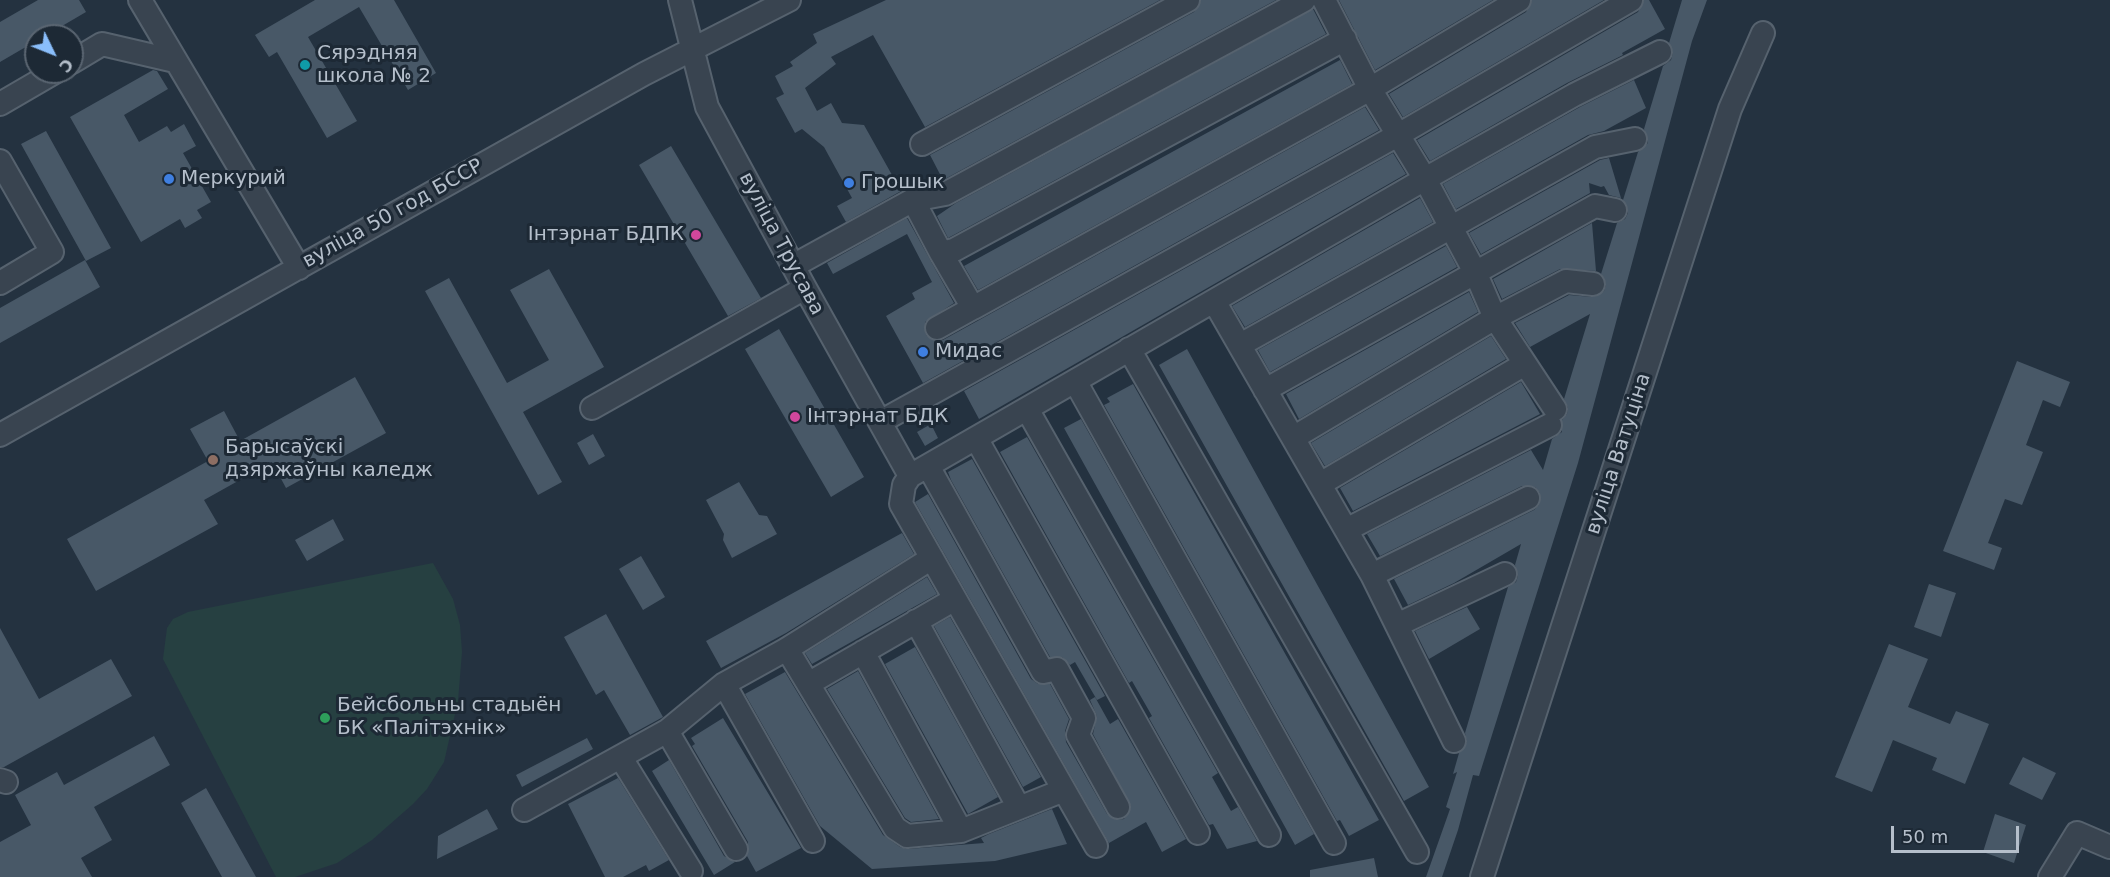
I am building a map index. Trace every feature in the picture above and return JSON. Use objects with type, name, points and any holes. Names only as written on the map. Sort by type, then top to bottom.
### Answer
[{"type":"street","points":[[140,0],[299,268]]},
{"type":"street","name":"вуліца Трусава","points":[[680,0],[694,47],[707,107],[804,288],[880,422],[919,471],[1043,672],[1057,669],[1084,718],[1078,735],[1118,807]]},
{"type":"street","name":"вуліца 50 год БССР","points":[[0,435],[694,47],[758,18],[789,0]]},
{"type":"street","points":[[922,144],[1188,0]]},
{"type":"street","points":[[793,267],[913,200],[945,194],[1304,0]]},
{"type":"street","points":[[1324,0],[1370,89],[1425,179],[1476,274],[1495,318],[1525,364],[1552,417],[1347,530]]},
{"type":"street","points":[[937,328],[1370,89],[1519,0]]},
{"type":"street","points":[[880,422],[1398,135],[1631,0]]},
{"type":"street","name":"вуліца Ватуціна","points":[[1482,877],[1726,120],[1763,33]]},
{"type":"street","points":[[941,253],[954,250],[1345,39]]},
{"type":"street","points":[[84,55],[102,44],[175,61]]},
{"type":"street","points":[[1096,846],[901,504],[904,485],[919,471],[1425,179],[1574,95],[1660,52]]},
{"type":"street","points":[[0,104],[34,84]]},
{"type":"street","points":[[1240,345],[1595,147],[1635,139]]},
{"type":"street","points":[[0,161],[52,252],[0,283]]},
{"type":"street","points":[[913,200],[973,308]]},
{"type":"street","points":[[1265,390],[1594,206],[1615,210]]},
{"type":"street","points":[[1293,438],[1495,318],[1566,281],[1593,284]]},
{"type":"street","points":[[592,408],[804,288]]},
{"type":"street","points":[[1214,301],[1372,575],[1454,741]]},
{"type":"street","points":[[1129,350],[1417,852]]},
{"type":"street","points":[[1320,484],[1525,364]]},
{"type":"street","points":[[1075,381],[1334,843]]},
{"type":"street","points":[[1027,409],[1269,835]]},
{"type":"street","points":[[976,438],[1198,833]]},
{"type":"street","points":[[1372,575],[1528,498]]},
{"type":"street","points":[[524,810],[667,731],[724,684],[787,649],[932,558]]},
{"type":"street","points":[[1397,625],[1505,574]]},
{"type":"street","points":[[808,684],[955,599]]},
{"type":"street","points":[[916,621],[1018,807]]},
{"type":"street","points":[[787,649],[896,828],[907,836],[961,831],[1064,790]]},
{"type":"street","points":[[863,652],[961,831]]},
{"type":"street","points":[[724,684],[813,841]]},
{"type":"street","points":[[667,731],[736,849]]},
{"type":"street","points":[[621,758],[691,871]]},
{"type":"street","points":[[2050,877],[2077,833],[2110,847]]},
{"type":"green space","name":"Бейсбольны стадыён БК «Палітэхнік»","points":[[433,563],[453,599],[460,625],[462,652],[458,701],[444,762],[427,789],[372,840],[337,863],[295,877],[276,877],[163,659],[167,628],[173,619],[188,612]]},
{"type":"building","points":[[38,0],[79,0],[86,12],[66,24],[24,24],[24,48],[0,62],[0,22]]},
{"type":"building","name":"Сярэдняя школа № 2","points":[[315,0],[394,0],[436,73],[408,90],[359,7],[308,37],[357,121],[327,138],[277,52],[269,57],[255,35]]},
{"type":"building","points":[[886,0],[1160,0],[925,127],[873,35],[831,57],[836,64],[805,88],[817,111],[831,103],[842,123],[864,125],[901,191],[846,222],[837,206],[852,198],[824,147],[802,129],[795,133],[776,98],[784,94],[775,76],[793,66],[790,62],[817,43],[813,34]]},
{"type":"building","points":[[1201,0],[1276,0],[943,180],[930,155],[1194,12]]},
{"type":"building","points":[[1339,0],[1493,0],[1375,70]]},
{"type":"building","points":[[1532,0],[1604,0],[1403,117],[1389,94],[1526,12]]},
{"type":"building","points":[[1644,0],[1649,0],[1665,29],[1622,53],[1623,55],[1567,83],[1430,161],[1417,140],[1638,12]]},
{"type":"building","points":[[1682,0],[1707,0],[1692,41],[1578,463],[1479,776],[1473,775],[1442,877],[1426,877],[1450,809],[1446,807],[1457,772],[1453,774],[1459,753],[1467,742],[1465,733],[1508,587],[1516,582],[1518,576],[1515,565],[1521,544],[1454,583],[1408,605],[1394,579],[1534,510],[1539,505],[1540,493],[1535,487],[1522,486],[1380,556],[1367,534],[1531,450],[1543,470],[1552,439],[1562,432],[1562,420],[1568,408],[1564,399],[1590,314],[1530,347],[1515,323],[1569,295],[1592,297],[1604,291],[1606,285],[1601,274],[1617,223],[1625,219],[1628,213],[1623,200],[1638,152],[1648,143],[1644,129],[1663,66],[1671,60],[1673,53],[1669,43]]},
{"type":"building","points":[[1313,9],[1326,34],[948,238],[937,216],[956,203]]},
{"type":"building","points":[[1340,60],[1352,84],[978,290],[964,266]]},
{"type":"building","points":[[153,70],[157,71],[168,89],[124,115],[139,142],[167,126],[171,132],[184,124],[196,146],[183,153],[211,202],[197,210],[202,218],[185,228],[180,219],[141,242],[70,117]]},
{"type":"building","points":[[1634,80],[1646,108],[1604,131],[1588,135],[1456,209],[1443,184],[1580,107]]},
{"type":"building","points":[[1365,107],[1379,130],[923,383],[886,316],[915,299],[912,293],[932,282],[907,234],[833,274],[827,263],[907,218],[954,303],[925,322],[926,335],[936,341],[943,340]]},
{"type":"building","points":[[46,131],[111,248],[86,261],[21,144]]},
{"type":"building","points":[[671,146],[761,298],[728,316],[639,165]]},
{"type":"building","points":[[1393,153],[1406,174],[979,419],[964,391]]},
{"type":"building","points":[[1609,158],[1621,198],[1609,195],[1604,186],[1589,183],[1590,193],[1481,254],[1469,233],[1600,160]]},
{"type":"building","points":[[1420,198],[1433,222],[1245,327],[1232,306]]},
{"type":"building","points":[[1592,223],[1596,271],[1560,269],[1502,299],[1493,279]]},
{"type":"building","points":[[1446,246],[1457,267],[1270,372],[1258,350]]},
{"type":"building","points":[[85,260],[100,287],[0,343],[0,308]]},
{"type":"building","points":[[549,269],[604,367],[523,412],[562,482],[538,495],[425,291],[449,278],[507,383],[549,360],[510,290]]},
{"type":"building","points":[[1469,292],[1478,312],[1299,419],[1286,394]]},
{"type":"building","points":[[779,329],[864,477],[831,497],[745,349]]},
{"type":"building","points":[[1491,336],[1506,359],[1325,466],[1311,443]]},
{"type":"building","points":[[1187,349],[1429,787],[1404,801],[1159,365]]},
{"type":"building","points":[[2017,361],[2070,382],[2060,407],[2043,400],[2026,445],[2043,452],[2022,505],[2005,499],[1988,543],[2002,548],[1994,570],[1943,551]]},
{"type":"building","points":[[355,377],[386,433],[286,488],[272,462],[204,500],[218,524],[96,591],[67,539],[208,461],[190,429],[224,411],[240,441]]},
{"type":"building","points":[[1521,382],[1540,414],[1353,511],[1340,488]]},
{"type":"building","points":[[1133,384],[1379,820],[1349,836],[1340,820],[1337,821],[1104,405],[1110,402],[1107,398]]},
{"type":"building","points":[[1081,419],[1314,834],[1295,845],[1064,428]]},
{"type":"building","points":[[931,424],[938,438],[925,446],[917,432]]},
{"type":"building","points":[[593,434],[605,456],[589,465],[577,443]]},
{"type":"building","points":[[1027,437],[1218,773],[1212,777],[1231,811],[1238,807],[1257,841],[1227,849],[1213,824],[1209,825],[1149,718],[1152,716],[1132,681],[1129,683],[1000,452]]},
{"type":"building","points":[[972,459],[1105,696],[1097,700],[1075,662],[1070,665],[1062,657],[1050,657],[951,480],[948,472]]},
{"type":"building","points":[[739,482],[759,515],[767,516],[777,534],[732,558],[723,540],[724,534],[706,500]]},
{"type":"building","points":[[928,494],[1031,679],[1038,684],[1050,684],[1069,719],[1065,731],[1066,742],[1107,814],[1117,820],[1124,819],[1131,807],[1093,734],[1097,716],[1090,700],[1095,697],[1110,724],[1118,719],[1186,839],[1162,852],[1146,822],[1109,843],[915,502]]},
{"type":"building","points":[[333,519],[344,540],[307,561],[295,540]]},
{"type":"building","points":[[902,533],[914,554],[786,633],[721,668],[706,641]]},
{"type":"building","points":[[641,556],[665,597],[643,610],[619,569]]},
{"type":"building","points":[[927,577],[937,594],[812,664],[805,653]]},
{"type":"building","points":[[1929,584],[1956,593],[1941,637],[1914,627]]},
{"type":"building","points":[[1467,607],[1480,629],[1429,659],[1415,631]]},
{"type":"building","points":[[606,614],[663,717],[630,735],[604,690],[596,695],[564,637]]},
{"type":"building","points":[[950,617],[1041,777],[1023,787],[934,626]]},
{"type":"building","points":[[0,628],[39,699],[111,659],[132,696],[4,767],[0,767]]},
{"type":"building","points":[[1889,644],[1928,659],[1908,707],[1950,724],[1956,711],[1989,724],[1965,784],[1932,770],[1937,758],[1893,740],[1872,792],[1835,777]]},
{"type":"building","points":[[915,647],[998,797],[968,814],[885,664]]},
{"type":"building","points":[[858,671],[939,819],[911,822],[905,818],[827,689]]},
{"type":"building","points":[[785,672],[883,835],[900,847],[908,849],[984,843],[981,838],[1052,809],[1067,844],[995,861],[872,869],[820,826],[745,694]]},
{"type":"building","points":[[723,718],[801,848],[756,872],[747,856],[748,842],[692,746],[695,744],[691,738]]},
{"type":"building","points":[[154,736],[170,765],[94,807],[112,840],[81,858],[92,877],[0,877],[0,842],[31,825],[15,795],[57,772],[64,785]]},
{"type":"building","points":[[587,738],[593,749],[522,787],[516,775]]},
{"type":"building","points":[[2023,757],[2056,773],[2042,800],[2009,784]]},
{"type":"building","points":[[669,760],[724,856],[735,862],[714,875],[652,771]]},
{"type":"building","points":[[618,778],[669,860],[649,871],[646,865],[623,877],[605,877],[568,804]]},
{"type":"building","points":[[206,788],[256,877],[222,877],[181,803]]},
{"type":"building","points":[[487,809],[498,829],[437,859],[438,836]]},
{"type":"building","points":[[1995,814],[2026,825],[2014,863],[1983,852]]},
{"type":"building","points":[[1374,858],[1378,877],[1310,877],[1310,870]]},
{"type":"place","name":"Сярэдняя школа № 2","points":[[305,65]]},
{"type":"place","name":"Меркурий","points":[[169,179]]},
{"type":"place","name":"Грошык","points":[[849,183]]},
{"type":"place","name":"Інтэрнат БДПК","points":[[696,235]]},
{"type":"place","name":"Мидас","points":[[923,352]]},
{"type":"place","name":"Інтэрнат БДК","points":[[795,417]]},
{"type":"place","name":"Барысаўскі дзяржаўны каледж","points":[[213,460]]},
{"type":"place","name":"Бейсбольны стадыён БК «Палітэхнік»","points":[[325,718]]}]
